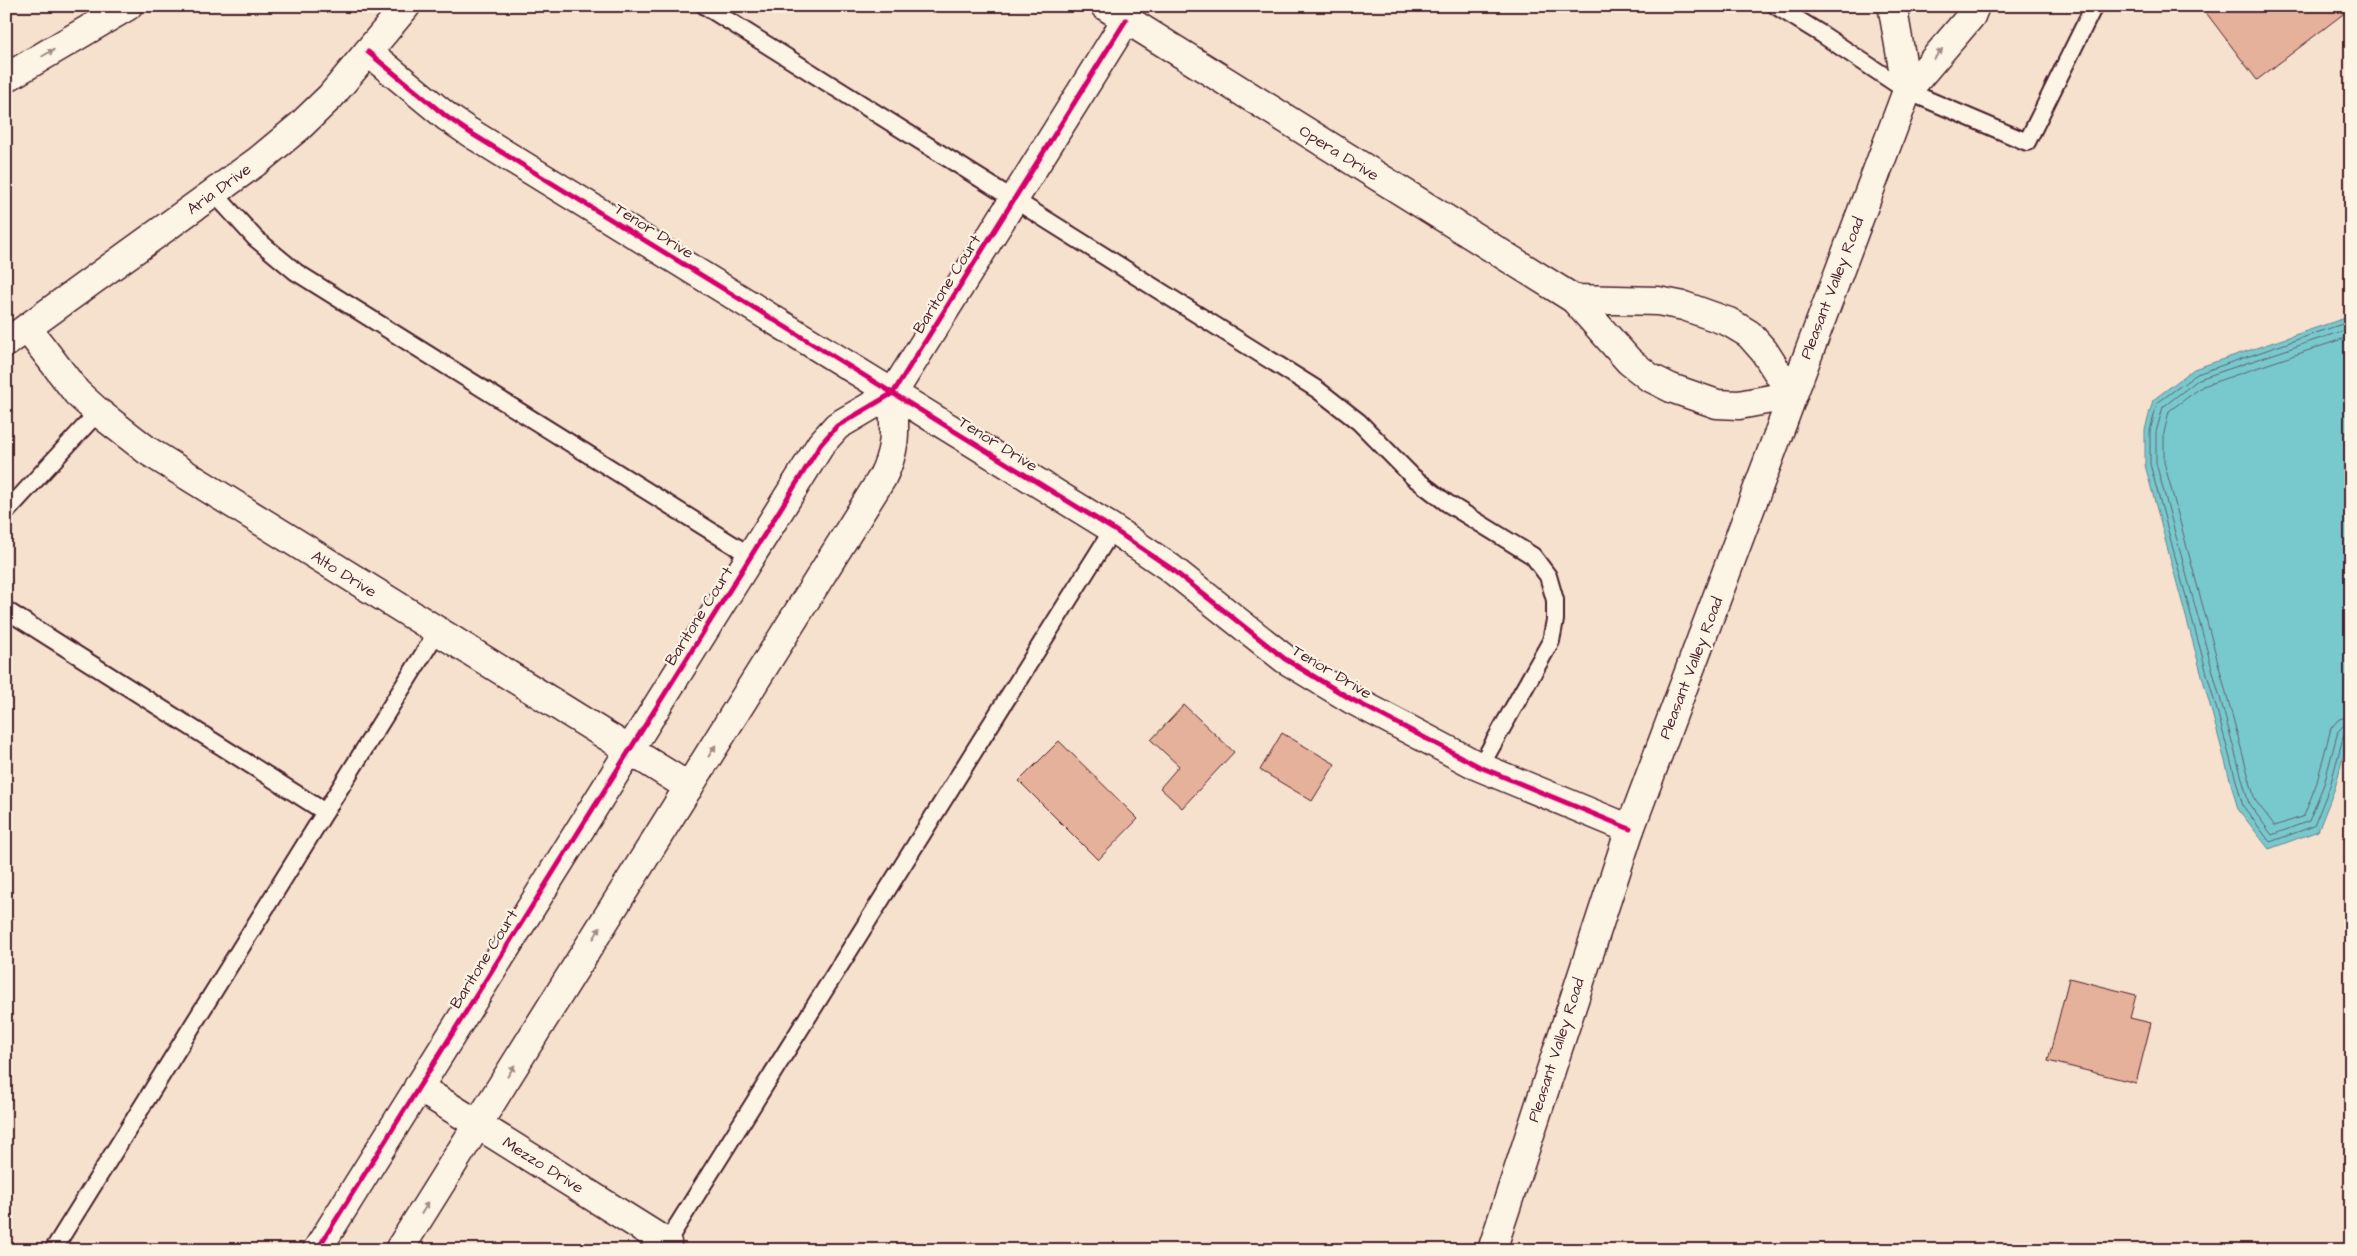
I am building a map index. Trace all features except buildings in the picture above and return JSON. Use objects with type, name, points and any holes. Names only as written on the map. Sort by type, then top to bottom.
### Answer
[{"type":"main road","points":[[6,78],[128,6]]},
{"type":"main road","name":"Aria Drive","points":[[17,336],[214,193],[300,126],[331,96],[406,6]]},
{"type":"main road","points":[[1894,6],[1893,10],[1907,91]]},
{"type":"main road","name":"Pleasant Valley Road","points":[[1492,1250],[1630,829],[1907,91],[1971,16],[1975,6]]},
{"type":"main road","name":"Baritone Court","points":[[317,1250],[751,556],[827,438],[837,426],[854,414],[893,393],[1014,200],[1116,13]]},
{"type":"main road","name":"Opera Drive","points":[[1116,13],[1574,299],[1629,361],[1649,377],[1671,388],[1717,404],[1739,405],[1792,395]]},
{"type":"main road","name":"Tenor Drive","points":[[368,52],[432,105],[469,132],[1113,529],[1169,567],[1285,658],[1350,699],[1480,767],[1630,829]]},
{"type":"main road","points":[[1574,299],[1658,301],[1684,306],[1729,322],[1749,334],[1764,351],[1792,395]]},
{"type":"main road","name":"Alto Drive","points":[[17,336],[98,412],[174,469],[689,787]]},
{"type":"main road","points":[[399,1250],[882,478],[891,459],[895,441],[893,393]]},
{"type":"main road","name":"Mezzo Drive","points":[[418,1087],[664,1246]]},
{"type":"lane","points":[[705,6],[1318,390],[1358,422],[1413,477],[1447,503],[1532,556],[1548,576],[1555,600],[1555,620],[1551,641],[1480,767]]},
{"type":"lane","points":[[1776,6],[1907,91],[2027,142],[2094,6]]},
{"type":"lane","points":[[214,193],[255,238],[296,272],[751,556]]},
{"type":"lane","points":[[6,512],[98,412]]},
{"type":"lane","points":[[664,1246],[1113,529]]},
{"type":"lane","points":[[6,610],[325,812]]},
{"type":"lane","points":[[53,1250],[437,632]]},
{"type":"water","points":[[2351,316],[2351,726],[2335,788],[2318,831],[2269,849],[2238,809],[2145,465],[2145,430],[2153,400],[2194,369]]},
{"type":"cycle path","points":[[317,1250],[821,444],[837,426],[893,393],[1126,20]]},
{"type":"cycle path","points":[[368,52],[447,117],[469,132],[1113,529],[1169,567],[1285,659],[1351,699],[1480,767],[1630,829]]}]
